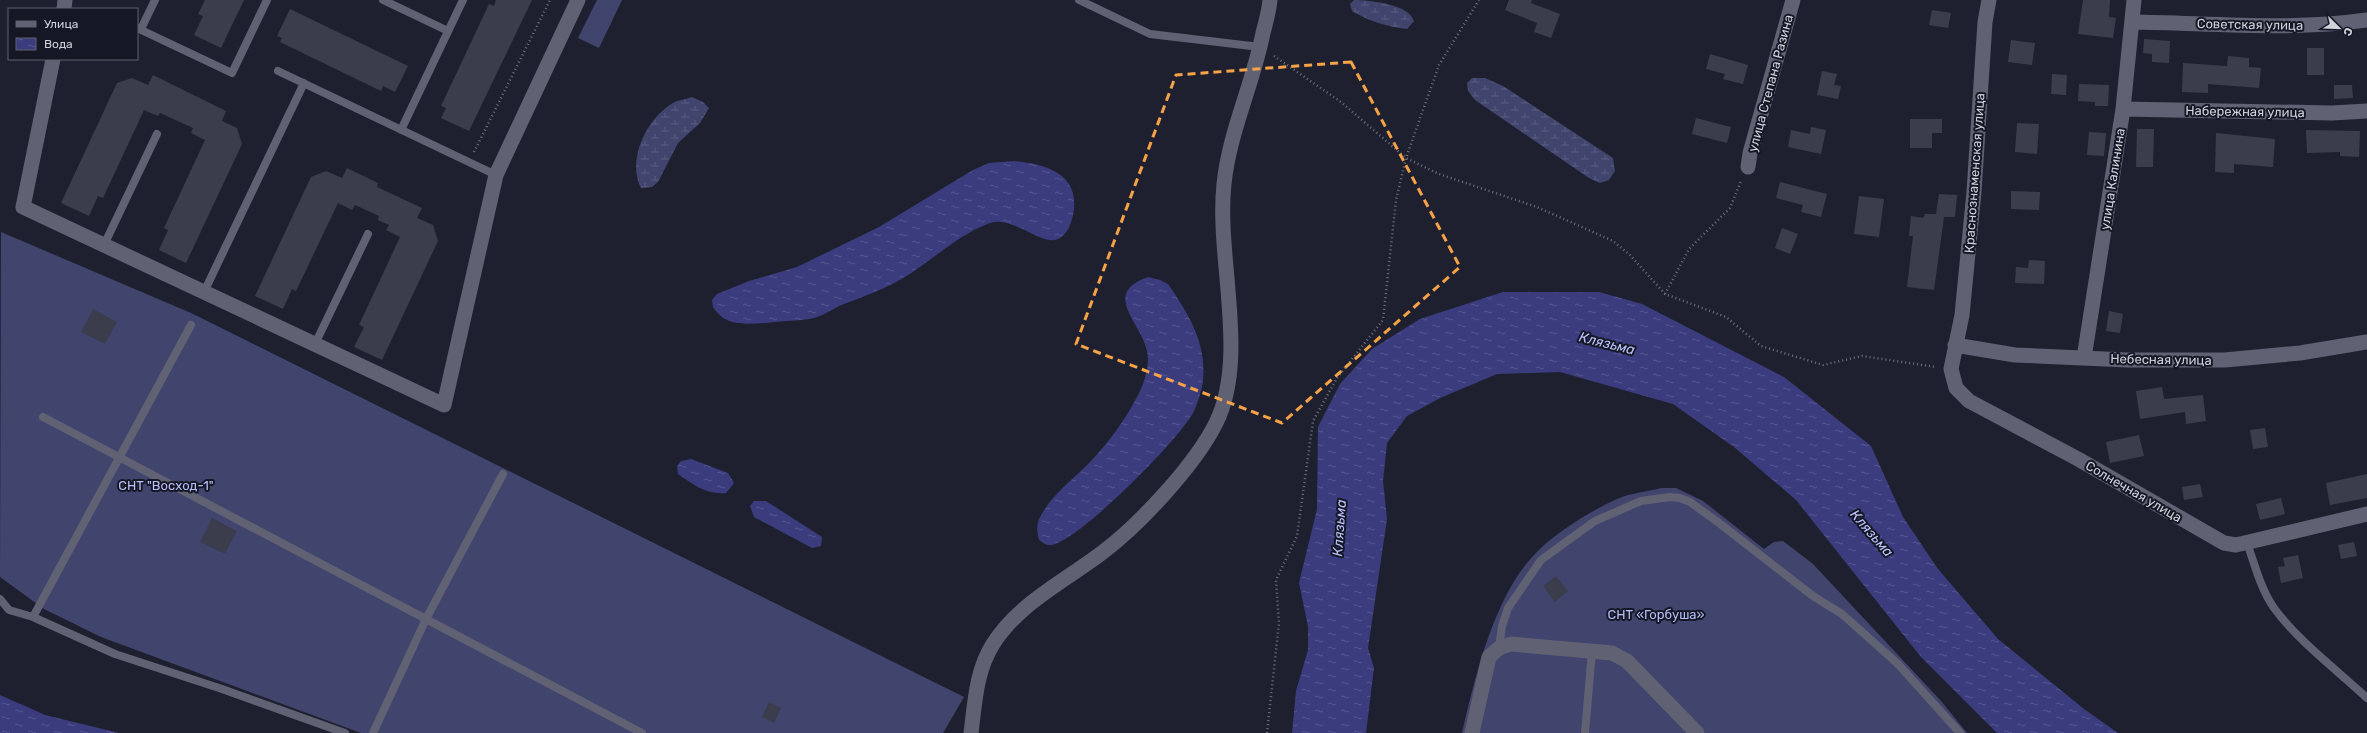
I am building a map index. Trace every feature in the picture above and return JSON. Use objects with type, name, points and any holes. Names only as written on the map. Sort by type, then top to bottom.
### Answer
[{"type":"street","points":[[53,60],[23,207],[444,405],[496,175],[578,0]]},
{"type":"street","points":[[971,733],[977,684],[983,666],[992,645],[1011,620],[1134,527],[1198,451],[1221,410],[1231,356],[1224,229],[1224,185],[1230,154],[1260,47],[1270,0]]},
{"type":"street","name":"улица Степана Разина","points":[[1748,167],[1752,146],[1793,0]]},
{"type":"street","name":"Краснознаменская улица","points":[[1956,345],[1962,315],[1974,192],[1985,22],[1989,0]]},
{"type":"street","name":"улица Калинина","points":[[2084,358],[2123,109],[2134,0]]},
{"type":"street","name":"Советская улица","points":[[2132,22],[2289,25],[2342,24],[2367,20]]},
{"type":"street","name":"Набережная улица","points":[[2123,109],[2332,113],[2367,111]]},
{"type":"street","name":"Небесная улица","points":[[1956,345],[2014,355],[2084,358],[2225,360],[2300,353],[2367,342]]},
{"type":"street","name":"Солнечная улица","points":[[1956,345],[1951,369],[1956,388],[1969,400],[2078,459],[2224,543],[2236,545],[2247,543],[2367,514]]},
{"type":"street","points":[[1472,733],[1489,657],[1499,648],[1511,644],[1612,653],[1626,661],[1697,733]]},
{"type":"lane","points":[[155,0],[139,28],[232,73],[268,0]]},
{"type":"lane","points":[[383,0],[448,31]]},
{"type":"lane","points":[[401,130],[463,0]]},
{"type":"lane","points":[[1079,0],[1150,34],[1260,47]]},
{"type":"lane","points":[[278,71],[496,175]]},
{"type":"lane","points":[[204,292],[304,84]]},
{"type":"lane","points":[[104,245],[157,134]]},
{"type":"lane","points":[[315,344],[368,234]]},
{"type":"lane","points":[[33,617],[191,325]]},
{"type":"lane","points":[[43,418],[642,733]]},
{"type":"lane","points":[[373,733],[426,619],[503,474]]},
{"type":"lane","points":[[1499,648],[1502,626],[1508,608],[1541,560],[1595,521],[1641,501],[1670,497],[1680,498],[1713,519],[1807,592],[1842,614],[1898,664],[1960,733]]},
{"type":"lane","points":[[2247,543],[2265,592],[2274,608],[2294,630],[2367,698]]},
{"type":"lane","points":[[0,599],[10,610],[33,617],[115,654],[222,689],[345,733]]},
{"type":"lane","points":[[1585,733],[1592,651]]},
{"type":"path","points":[[469,162],[550,0]]},
{"type":"path","points":[[1267,733],[1279,623],[1276,580],[1296,536],[1313,421],[1337,378],[1383,320],[1396,200],[1406,158],[1439,65],[1479,0]]},
{"type":"path","points":[[1260,47],[1341,102],[1406,158],[1439,174],[1537,208],[1613,241],[1665,294],[1726,317],[1761,346],[1823,365],[1862,356],[1951,369]]},
{"type":"path","points":[[1665,294],[1689,249],[1730,208],[1748,167]]},
{"type":"highlighted area","points":[[1351,62],[1460,267],[1282,423],[1076,344],[1176,75]]},
{"type":"green space","points":[[597,0],[622,0],[599,48],[578,38]]},
{"type":"green space","points":[[1354,0],[1378,2],[1397,7],[1411,15],[1414,21],[1407,29],[1378,23],[1352,11],[1350,4]]},
{"type":"green space","points":[[1472,78],[1485,78],[1503,86],[1613,158],[1615,171],[1609,180],[1600,183],[1589,178],[1475,100],[1468,91],[1467,83]]},
{"type":"green space","points":[[692,97],[703,102],[709,108],[700,123],[678,143],[658,182],[652,187],[641,188],[637,177],[636,164],[642,139],[657,116],[667,107],[677,101]]},
{"type":"green space","name":"СНТ \"Восход-1\"","points":[[1,232],[191,313],[964,697],[943,733],[361,733],[101,637],[44,609],[0,577]]},
{"type":"green space","name":"СНТ «Горбуша»","points":[[1661,488],[1676,488],[1703,501],[1764,549],[1774,542],[1783,541],[1813,564],[1941,701],[1967,733],[1462,733],[1473,687],[1488,638],[1509,591],[1521,570],[1553,537],[1585,516],[1622,497]]},
{"type":"water","points":[[1014,161],[1026,162],[1049,169],[1059,174],[1067,181],[1072,190],[1074,201],[1073,215],[1068,229],[1064,235],[1058,239],[1044,239],[1008,223],[990,223],[954,242],[898,281],[817,317],[804,320],[751,324],[736,323],[724,318],[713,307],[712,300],[717,294],[749,281],[797,267],[879,227],[973,170],[989,163]]},
{"type":"water","points":[[1148,277],[1168,284],[1184,308],[1196,332],[1203,359],[1203,372],[1202,387],[1194,411],[1171,442],[1152,463],[1108,505],[1069,537],[1053,545],[1047,545],[1039,540],[1037,531],[1037,525],[1045,509],[1057,494],[1091,461],[1104,446],[1122,422],[1143,384],[1148,364],[1146,347],[1129,312],[1126,302],[1126,293],[1133,284]]},
{"type":"water","name":"Клязьма","points":[[1503,292],[1599,292],[1642,304],[1784,377],[1871,446],[1903,517],[1938,569],[1998,639],[2084,709],[2118,733],[1997,733],[1921,657],[1796,500],[1734,447],[1673,404],[1560,372],[1497,374],[1440,398],[1407,416],[1387,443],[1383,481],[1387,519],[1368,648],[1374,668],[1366,733],[1292,733],[1296,691],[1308,650],[1308,626],[1299,583],[1317,509],[1318,427],[1340,384],[1372,349],[1420,319]]},
{"type":"water","points":[[691,459],[728,473],[734,483],[726,493],[707,491],[695,485],[678,474],[677,466],[681,461]]},
{"type":"water","points":[[754,501],[766,501],[822,537],[821,546],[812,548],[754,517],[750,506]]},
{"type":"water","points":[[0,695],[45,715],[119,733],[0,733]]},
{"type":"building","points":[[205,0],[244,0],[221,48],[194,35],[203,16],[198,14]]},
{"type":"building","points":[[496,0],[532,0],[469,131],[441,118],[446,108],[441,106],[489,4],[494,6]]},
{"type":"building","points":[[1509,0],[1532,0],[1531,3],[1560,14],[1551,38],[1534,32],[1537,23],[1505,10]]},
{"type":"building","points":[[2083,0],[2110,0],[2109,17],[2116,18],[2113,38],[2078,34]]},
{"type":"building","points":[[290,9],[408,66],[395,92],[383,86],[381,91],[280,42],[282,38],[277,36]]},
{"type":"building","points":[[1932,10],[1951,13],[1948,28],[1929,25]]},
{"type":"building","points":[[2144,39],[2170,41],[2169,63],[2152,62],[2152,54],[2143,53]]},
{"type":"building","points":[[2011,40],[2035,43],[2032,65],[2008,62]]},
{"type":"building","points":[[2307,48],[2324,48],[2324,75],[2307,75]]},
{"type":"building","points":[[1710,54],[1748,65],[1743,84],[1723,79],[1725,74],[1706,69]]},
{"type":"building","points":[[2228,56],[2249,58],[2249,67],[2261,68],[2259,88],[2208,84],[2208,93],[2182,92],[2183,63],[2227,66]]},
{"type":"building","points":[[1822,71],[1837,74],[1834,85],[1841,86],[1838,99],[1817,95]]},
{"type":"building","points":[[2052,74],[2067,75],[2066,95],[2051,94]]},
{"type":"building","points":[[153,75],[226,111],[222,121],[237,128],[242,144],[186,263],[159,250],[168,230],[164,228],[205,140],[191,133],[193,128],[160,113],[158,116],[144,110],[103,198],[98,196],[89,216],[61,203],[117,83],[132,78],[148,85]]},
{"type":"building","points":[[2079,84],[2109,85],[2108,106],[2095,106],[2095,102],[2078,101]]},
{"type":"building","points":[[2334,85],[2352,85],[2353,98],[2334,99]]},
{"type":"building","points":[[1696,118],[1731,127],[1727,143],[1692,134]]},
{"type":"building","points":[[1910,119],[1942,119],[1942,133],[1932,133],[1932,148],[1910,148]]},
{"type":"building","points":[[2017,123],[2039,124],[2037,154],[2015,152]]},
{"type":"building","points":[[1811,127],[1826,130],[1821,154],[1788,147],[1791,130],[1810,134]]},
{"type":"building","points":[[2137,129],[2154,129],[2153,167],[2136,167]]},
{"type":"building","points":[[2306,130],[2360,131],[2359,157],[2340,156],[2340,152],[2307,153]]},
{"type":"building","points":[[2089,132],[2106,133],[2104,156],[2087,155]]},
{"type":"building","points":[[2216,133],[2275,139],[2273,167],[2234,164],[2234,173],[2215,172]]},
{"type":"building","points":[[347,168],[378,183],[377,187],[422,208],[417,218],[433,225],[438,241],[382,360],[354,347],[364,327],[359,325],[400,237],[386,230],[389,225],[378,220],[379,216],[355,205],[352,210],[338,203],[296,291],[292,289],[283,309],[255,296],[311,177],[326,171],[342,178]]},
{"type":"building","points":[[1780,182],[1827,194],[1821,217],[1801,212],[1803,205],[1776,198]]},
{"type":"building","points":[[2011,191],[2040,192],[2039,210],[2011,209]]},
{"type":"building","points":[[1939,194],[1957,195],[1955,217],[1944,217],[1934,290],[1907,287],[1913,236],[1909,236],[1911,216],[1923,218],[1925,214],[1936,214]]},
{"type":"building","points":[[1859,196],[1884,199],[1879,237],[1854,234]]},
{"type":"building","points":[[1782,228],[1798,234],[1790,254],[1775,248]]},
{"type":"building","points":[[2029,260],[2045,261],[2044,284],[2015,283],[2016,267],[2028,268]]},
{"type":"building","points":[[93,309],[117,322],[105,344],[81,332]]},
{"type":"building","points":[[2109,311],[2123,314],[2120,333],[2106,331]]},
{"type":"building","points":[[2162,387],[2164,399],[2203,395],[2206,421],[2186,424],[2185,412],[2140,419],[2136,391]]},
{"type":"building","points":[[2265,428],[2268,447],[2253,449],[2250,430]]},
{"type":"building","points":[[2139,435],[2144,456],[2110,463],[2106,442]]},
{"type":"building","points":[[2367,474],[2367,498],[2330,505],[2326,483]]},
{"type":"building","points":[[2200,484],[2203,497],[2184,500],[2182,487]]},
{"type":"building","points":[[2281,498],[2285,514],[2260,520],[2256,504]]},
{"type":"building","points":[[212,518],[237,531],[225,554],[200,542]]},
{"type":"building","points":[[2354,542],[2357,556],[2341,559],[2338,545]]},
{"type":"building","points":[[2298,555],[2303,578],[2281,583],[2278,567],[2285,566],[2283,558]]},
{"type":"building","points":[[1556,576],[1568,591],[1555,602],[1543,586]]},
{"type":"building","points":[[769,702],[781,708],[774,723],[762,717]]}]
